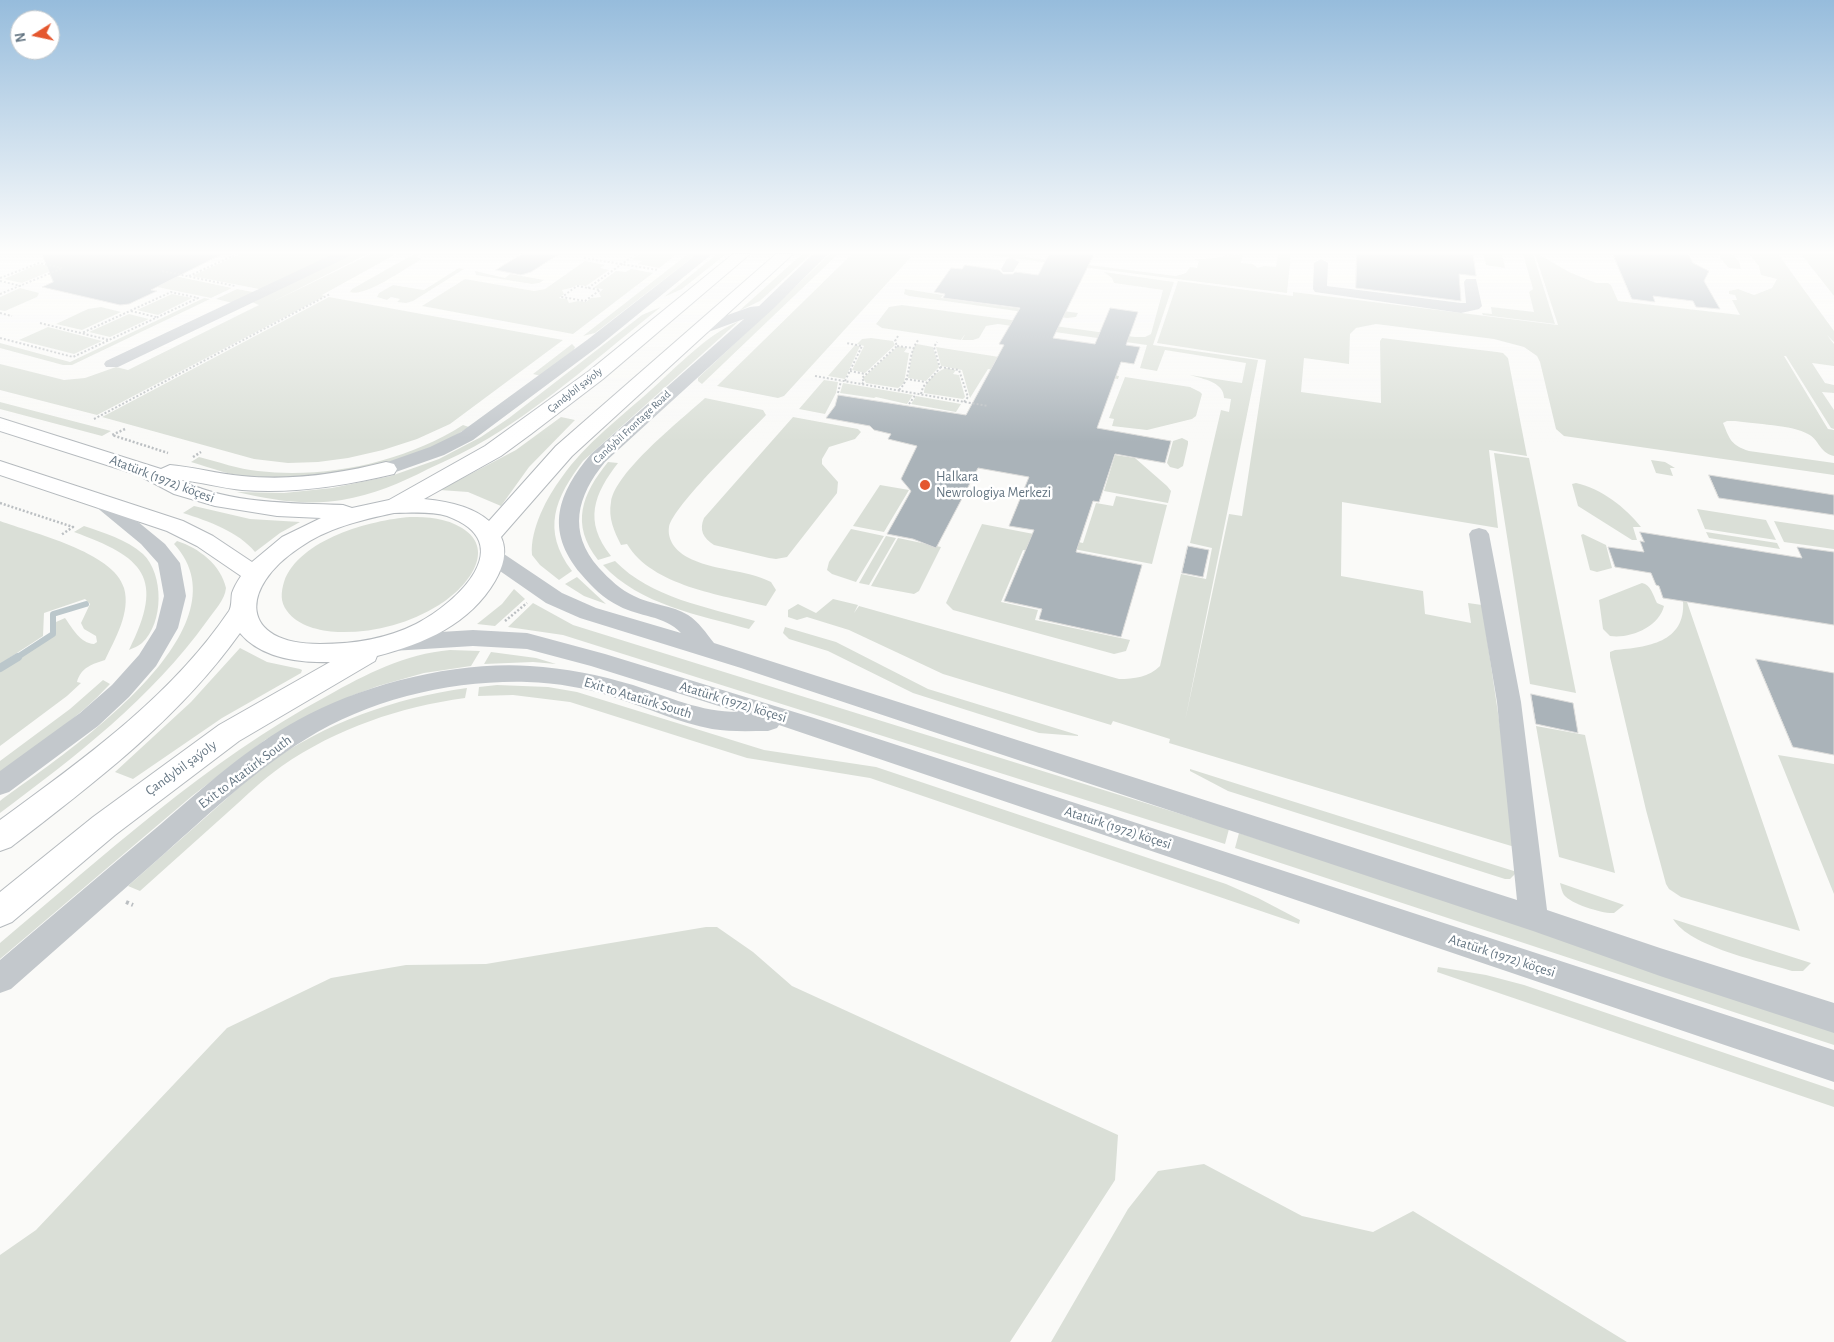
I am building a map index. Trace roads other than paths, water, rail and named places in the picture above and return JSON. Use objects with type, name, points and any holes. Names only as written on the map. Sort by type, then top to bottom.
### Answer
[{"type":"main road","name":"Çandybil şaýoly","points":[[394,506],[493,450],[524,430],[596,375],[666,317]]},
{"type":"main road","points":[[243,611],[252,630],[272,644],[301,652],[338,653],[384,645],[424,630],[452,613],[474,595],[488,576],[492,546],[564,451],[715,317]]},
{"type":"main road","name":"Atatürk (1972) köçesi","points":[[0,424],[146,470],[182,489],[223,502],[277,509],[359,512]]},
{"type":"main road","points":[[0,468],[188,532],[205,541],[254,574]]},
{"type":"main road","points":[[146,470],[188,473],[240,483],[279,485],[324,482],[386,469]]},
{"type":"main road","points":[[0,838],[71,784],[148,718],[200,668],[243,611],[245,593],[254,574],[273,555],[298,537],[327,523],[359,512],[394,506],[426,506],[454,511],[476,521],[492,546]]},
{"type":"main road","name":"Çandybil şaýoly","points":[[0,912],[104,826],[229,733],[384,645]]},
{"type":"street","points":[[112,364],[213,317]]},
{"type":"street","points":[[386,469],[437,452],[467,436],[627,317]]},
{"type":"street","points":[[700,330],[737,317]]},
{"type":"street","name":"Candybil Frontage Road","points":[[706,648],[680,620],[628,602],[610,590],[591,572],[579,558],[572,543],[568,516],[570,502],[581,478],[598,458],[756,317]]},
{"type":"street","points":[[0,786],[84,723],[118,694],[154,652],[166,631],[174,609],[173,576],[168,561],[159,549],[102,502]]},
{"type":"street","points":[[1478,534],[1509,702],[1533,918]]},
{"type":"street","points":[[492,546],[568,606],[706,648],[1834,1018]]},
{"type":"street","name":"Atatürk (1972) köçesi","points":[[384,645],[473,638],[527,641],[597,660],[805,724],[1834,1066]]},
{"type":"street","name":"Exit to Atatürk South","points":[[0,978],[223,786],[261,756],[308,726],[330,715],[388,692],[422,684],[468,677],[508,674],[538,675],[599,684],[706,718],[805,724]]},
{"type":"waterway","points":[[16,658],[53,634],[53,614],[86,604]]},
{"type":"waterway","points":[[0,668],[18,657]]},
{"type":"place","name":"Halkara Newrologiya Merkezi","points":[[925,485]]}]
